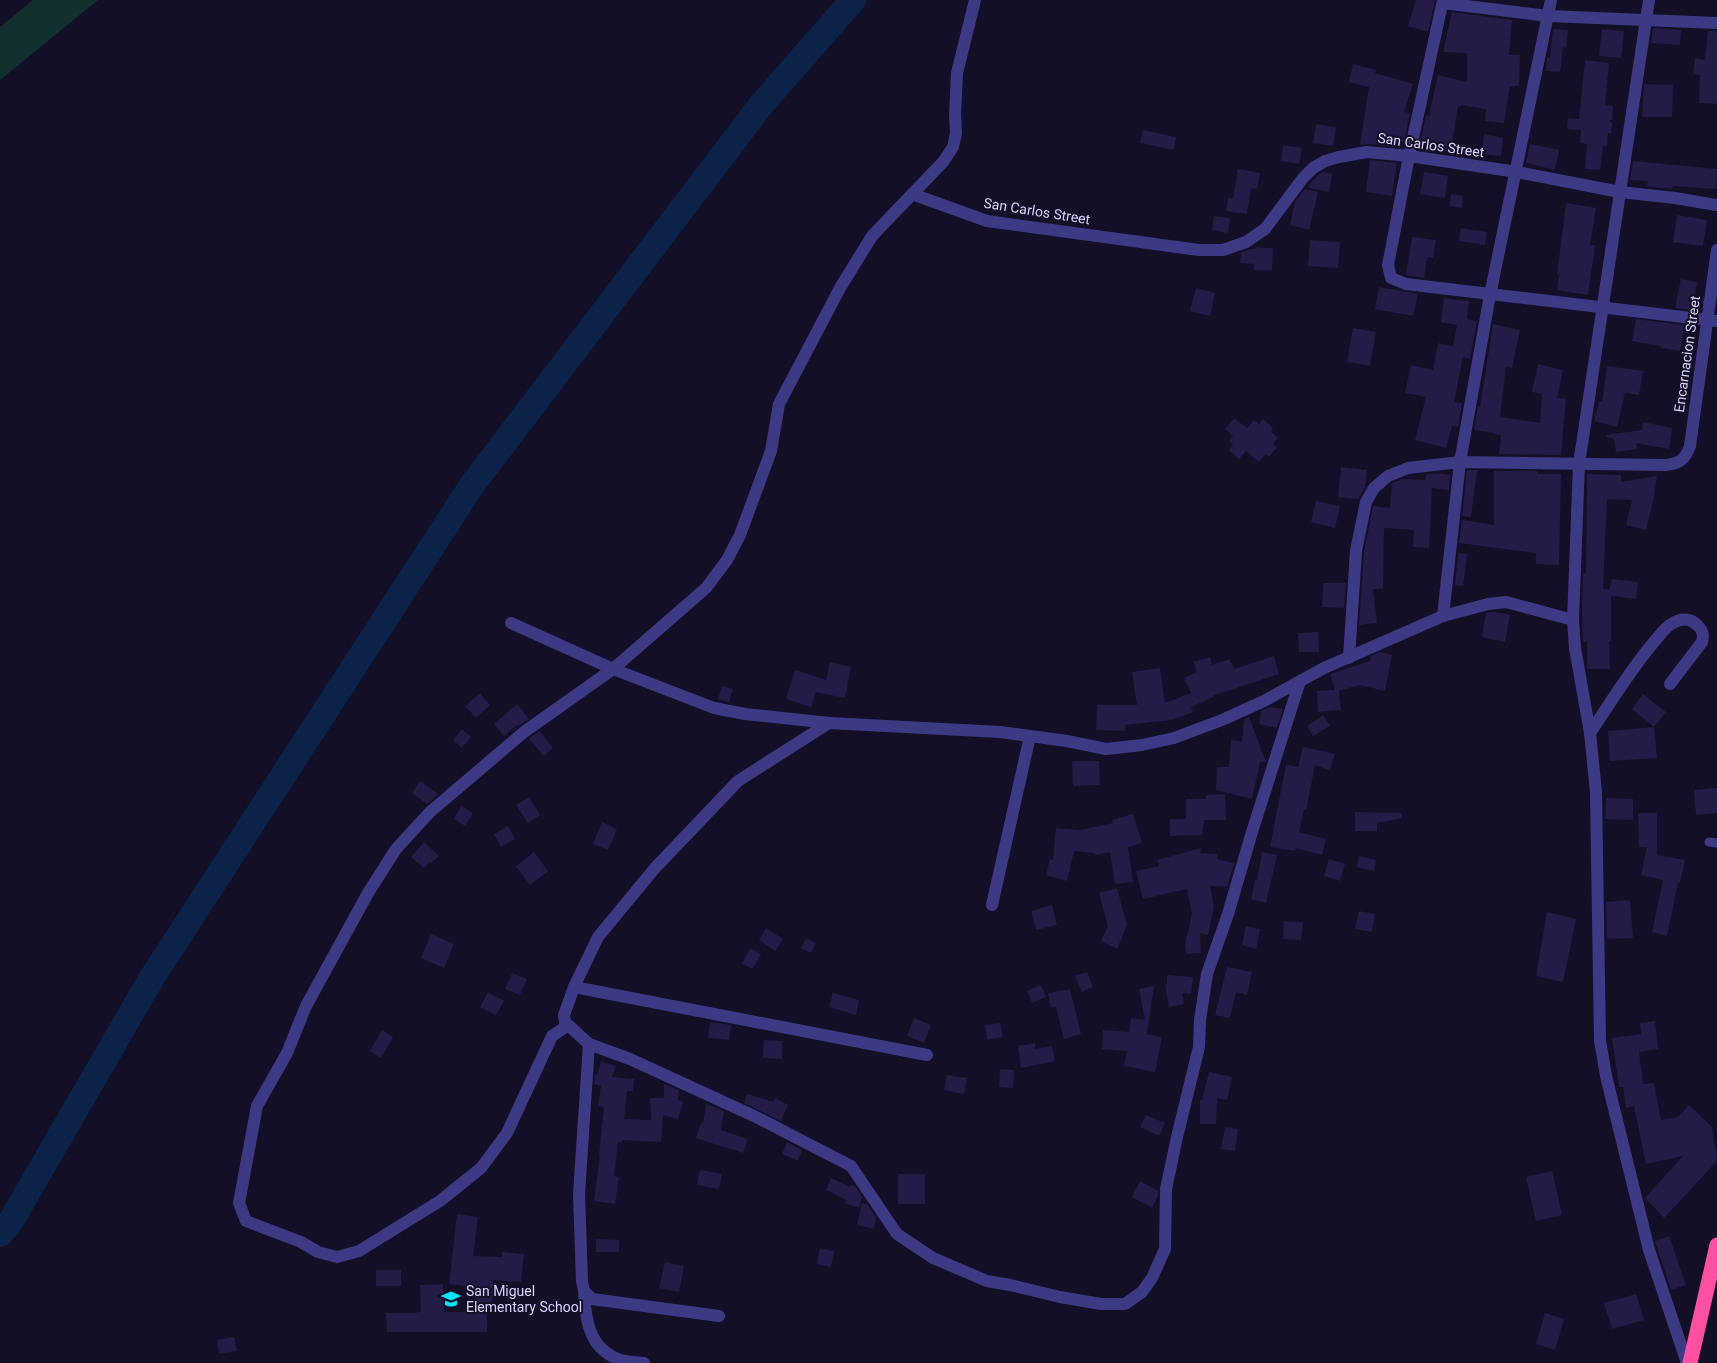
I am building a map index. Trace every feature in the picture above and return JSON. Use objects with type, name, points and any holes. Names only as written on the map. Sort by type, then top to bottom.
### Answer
[{"type":"highway","points":[[1688,1363],[1717,1245]]},
{"type":"street","points":[[567,1026],[552,1036],[507,1133],[481,1168],[440,1201],[359,1251],[337,1257],[318,1252],[301,1242],[246,1221],[239,1203],[257,1106],[287,1052],[306,1006],[368,893],[396,849],[430,812],[524,732],[613,669],[706,588],[727,560],[740,535],[771,452],[779,404],[840,288],[872,236],[943,162],[954,147],[957,74],[975,0]]},
{"type":"street","points":[[1443,616],[1460,462],[1490,295],[1517,172],[1551,0]]},
{"type":"street","points":[[1649,0],[1601,308],[1579,464],[1573,620],[1575,648],[1590,733],[1596,792],[1600,1040],[1606,1076],[1649,1250],[1688,1363]]},
{"type":"street","points":[[1712,321],[1406,284],[1391,278],[1388,264],[1409,156],[1443,2],[1548,16],[1717,23]]},
{"type":"street","name":"San Carlos Street","points":[[912,194],[987,221],[1199,250],[1223,250],[1246,242],[1265,229],[1303,178],[1313,168],[1325,162],[1368,152],[1517,172],[1620,192],[1717,205]]},
{"type":"street","name":"Encarnacion Street","points":[[1579,464],[1664,465],[1675,464],[1687,456],[1712,321],[1717,250]]},
{"type":"street","points":[[1349,658],[1356,551],[1366,502],[1374,488],[1388,476],[1408,468],[1460,462],[1579,464]]},
{"type":"street","points":[[511,623],[613,669],[714,708],[745,714],[829,723],[1000,732],[1067,741],[1106,749],[1142,745],[1174,738],[1222,720],[1264,701],[1324,668],[1443,616],[1488,604],[1506,602],[1573,620]]},
{"type":"street","points":[[1590,733],[1644,654],[1666,628],[1674,622],[1683,619],[1691,620],[1701,629],[1704,635],[1702,642],[1670,684]]},
{"type":"street","points":[[829,723],[738,782],[655,868],[598,937],[574,987],[564,1015],[567,1026],[589,1044],[630,1059],[754,1116],[851,1166],[897,1234],[933,1258],[987,1281],[1101,1304],[1125,1304],[1142,1292],[1152,1278],[1165,1249],[1166,1189],[1199,1047],[1200,1020],[1207,974],[1228,914],[1300,681]]},
{"type":"street","points":[[992,905],[1030,736]]},
{"type":"street","points":[[574,987],[927,1055]]},
{"type":"street","points":[[589,1044],[579,1194],[585,1316],[593,1339],[602,1350],[620,1360],[644,1363]]},
{"type":"street","points":[[584,1291],[592,1298],[719,1316]]},
{"type":"green space","points":[[33,0],[98,0],[0,80],[0,27]]},
{"type":"building","points":[[1416,0],[1435,0],[1428,32],[1408,26]]},
{"type":"building","points":[[1452,12],[1512,20],[1509,55],[1520,55],[1519,86],[1510,86],[1504,123],[1485,121],[1486,109],[1458,106],[1451,150],[1420,144],[1426,115],[1429,116],[1438,75],[1467,82],[1467,53],[1443,52]]},
{"type":"building","points":[[1653,28],[1681,30],[1680,45],[1651,43]]},
{"type":"building","points":[[1553,29],[1568,30],[1566,48],[1563,47],[1560,72],[1546,71],[1547,58],[1550,58]]},
{"type":"building","points":[[1602,29],[1624,31],[1621,58],[1599,56]]},
{"type":"building","points":[[1708,31],[1717,31],[1717,104],[1699,103],[1700,75],[1693,74],[1695,58],[1705,60]]},
{"type":"building","points":[[1585,60],[1609,63],[1605,105],[1613,106],[1612,120],[1610,120],[1612,122],[1611,133],[1608,133],[1607,146],[1603,146],[1600,170],[1585,169],[1587,144],[1580,143],[1581,130],[1567,129],[1568,118],[1579,119]]},
{"type":"building","points":[[1353,64],[1376,70],[1375,73],[1413,84],[1404,112],[1410,113],[1404,142],[1400,141],[1399,147],[1360,145],[1369,87],[1349,82]]},
{"type":"building","points":[[1644,84],[1673,85],[1672,117],[1642,117]]},
{"type":"building","points":[[1316,124],[1336,127],[1333,146],[1313,143]]},
{"type":"building","points":[[1143,130],[1176,137],[1174,150],[1140,143]]},
{"type":"building","points":[[1484,134],[1503,138],[1501,156],[1482,154]]},
{"type":"building","points":[[1530,144],[1559,150],[1555,170],[1526,163]]},
{"type":"building","points":[[1283,145],[1302,148],[1299,164],[1281,161]]},
{"type":"building","points":[[1370,160],[1397,163],[1392,196],[1366,192]]},
{"type":"building","points":[[1633,161],[1717,169],[1716,189],[1673,186],[1672,189],[1647,186],[1648,181],[1630,180]]},
{"type":"building","points":[[1238,169],[1260,173],[1257,189],[1251,188],[1247,214],[1226,211],[1228,198],[1233,198]]},
{"type":"building","points":[[1322,172],[1332,174],[1329,192],[1309,188],[1310,183]]},
{"type":"building","points":[[1424,172],[1448,176],[1445,198],[1420,194]]},
{"type":"building","points":[[1305,189],[1318,192],[1309,230],[1290,225],[1295,202]]},
{"type":"building","points":[[1451,194],[1463,196],[1462,208],[1449,206]]},
{"type":"building","points":[[1566,203],[1596,208],[1590,245],[1595,245],[1588,295],[1557,290],[1559,275],[1557,275]]},
{"type":"building","points":[[1677,215],[1707,220],[1703,246],[1673,242]]},
{"type":"building","points":[[1214,216],[1230,218],[1228,233],[1212,230]]},
{"type":"building","points":[[1461,228],[1487,232],[1485,245],[1459,241]]},
{"type":"building","points":[[1412,237],[1436,240],[1433,258],[1427,257],[1424,278],[1406,275]]},
{"type":"building","points":[[1310,240],[1340,242],[1338,268],[1308,266]]},
{"type":"building","points":[[1255,247],[1273,248],[1272,271],[1254,270],[1254,264],[1240,263],[1241,252],[1255,249]]},
{"type":"building","points":[[1681,279],[1697,282],[1693,310],[1675,308]]},
{"type":"building","points":[[1379,287],[1418,294],[1413,316],[1375,309]]},
{"type":"building","points":[[1196,288],[1215,293],[1210,316],[1190,311]]},
{"type":"building","points":[[1444,298],[1469,301],[1467,319],[1477,321],[1470,359],[1463,357],[1454,402],[1462,403],[1458,427],[1452,426],[1446,448],[1415,440],[1426,397],[1405,393],[1411,365],[1433,370],[1438,343],[1453,346],[1457,325],[1441,322]]},
{"type":"building","points":[[1636,319],[1684,325],[1680,351],[1632,341]]},
{"type":"building","points":[[1493,324],[1520,330],[1512,368],[1506,366],[1500,417],[1540,423],[1542,394],[1532,392],[1538,364],[1563,370],[1557,398],[1566,399],[1561,455],[1499,454],[1501,435],[1474,430],[1478,406],[1480,407]]},
{"type":"building","points":[[1353,328],[1376,332],[1370,366],[1347,362]]},
{"type":"building","points":[[1607,366],[1643,371],[1639,395],[1625,393],[1617,427],[1594,421],[1599,401],[1602,402]]},
{"type":"building","points":[[1234,418],[1247,428],[1254,420],[1259,424],[1263,419],[1273,428],[1271,432],[1278,438],[1273,444],[1277,447],[1269,457],[1266,454],[1259,462],[1246,451],[1239,459],[1229,450],[1233,445],[1229,441],[1233,436],[1225,429]]},
{"type":"building","points":[[1643,422],[1672,428],[1669,449],[1636,443],[1637,449],[1616,452],[1614,439],[1606,437],[1606,435],[1642,430]]},
{"type":"building","points":[[1341,467],[1367,470],[1365,488],[1358,499],[1338,497]]},
{"type":"building","points":[[1467,470],[1477,470],[1471,517],[1462,516]]},
{"type":"building","points":[[1494,471],[1537,471],[1538,474],[1561,474],[1559,565],[1536,564],[1536,553],[1459,543],[1462,520],[1494,525]]},
{"type":"building","points":[[1426,474],[1450,475],[1449,490],[1432,488],[1429,548],[1413,547],[1414,530],[1384,528],[1383,589],[1373,589],[1377,623],[1359,625],[1364,552],[1373,506],[1390,508],[1392,483],[1403,479],[1425,480]]},
{"type":"building","points":[[1587,474],[1621,475],[1621,482],[1657,476],[1646,530],[1626,525],[1632,500],[1607,499],[1603,589],[1609,590],[1612,579],[1638,582],[1636,599],[1611,596],[1610,669],[1587,669],[1587,642],[1583,642],[1582,609],[1583,573],[1586,573]]},
{"type":"building","points":[[1316,501],[1340,506],[1335,528],[1311,522]]},
{"type":"building","points":[[1458,553],[1467,554],[1463,586],[1455,585]]},
{"type":"building","points":[[1323,583],[1346,583],[1344,608],[1322,607]]},
{"type":"building","points":[[1493,612],[1510,615],[1505,642],[1482,637],[1486,613]]},
{"type":"building","points":[[1318,632],[1319,652],[1299,652],[1298,633]]},
{"type":"building","points":[[1380,652],[1392,655],[1385,691],[1359,685],[1339,691],[1341,710],[1318,712],[1317,691],[1335,690],[1330,674],[1370,661],[1371,656]]},
{"type":"building","points":[[1274,656],[1279,674],[1212,696],[1215,696],[1191,707],[1193,712],[1172,720],[1125,725],[1125,731],[1096,730],[1097,705],[1137,705],[1132,672],[1160,668],[1165,703],[1191,693],[1184,678],[1197,672],[1193,662],[1210,657],[1212,665],[1230,659],[1234,669]]},
{"type":"building","points":[[830,662],[851,667],[845,698],[816,692],[811,707],[786,699],[795,670],[826,680]]},
{"type":"building","points":[[722,686],[733,689],[729,702],[718,699]]},
{"type":"building","points":[[480,693],[490,705],[476,718],[465,706]]},
{"type":"building","points":[[1643,694],[1666,712],[1654,727],[1632,709]]},
{"type":"building","points":[[517,704],[529,719],[517,725],[504,736],[494,724]]},
{"type":"building","points":[[1270,707],[1283,709],[1277,728],[1259,724],[1261,711]]},
{"type":"building","points":[[1323,715],[1330,726],[1313,736],[1307,726]]},
{"type":"building","points":[[1249,717],[1266,762],[1260,762],[1252,799],[1216,790],[1217,767],[1229,767],[1231,740],[1242,741],[1244,719]]},
{"type":"building","points":[[1654,727],[1657,758],[1610,761],[1608,731]]},
{"type":"building","points":[[462,729],[471,737],[462,748],[453,740]]},
{"type":"building","points":[[539,731],[553,748],[544,756],[529,739]]},
{"type":"building","points":[[1303,747],[1335,754],[1329,770],[1315,765],[1306,810],[1304,809],[1299,832],[1326,839],[1322,855],[1296,848],[1295,851],[1270,847],[1286,765],[1298,767]]},
{"type":"building","points":[[1072,761],[1099,761],[1100,785],[1073,786]]},
{"type":"building","points":[[420,781],[438,794],[427,804],[412,793]]},
{"type":"building","points":[[1717,788],[1717,813],[1696,815],[1694,790]]},
{"type":"building","points":[[1225,794],[1226,820],[1204,820],[1202,835],[1170,836],[1170,819],[1186,819],[1186,799],[1206,799],[1206,795]]},
{"type":"building","points":[[529,797],[540,815],[528,823],[516,805]]},
{"type":"building","points":[[1606,798],[1633,799],[1633,820],[1605,819]]},
{"type":"building","points":[[461,806],[473,813],[465,826],[454,819]]},
{"type":"building","points":[[1355,812],[1402,813],[1402,818],[1377,823],[1377,831],[1355,831]]},
{"type":"building","points":[[1638,813],[1657,813],[1657,855],[1685,860],[1680,883],[1678,883],[1667,936],[1652,932],[1663,880],[1641,875],[1647,847],[1639,847]]},
{"type":"building","points":[[1133,814],[1142,843],[1128,847],[1133,882],[1115,884],[1110,852],[1095,855],[1094,853],[1074,851],[1067,881],[1046,875],[1050,859],[1053,860],[1056,828],[1080,830],[1113,823],[1112,820]]},
{"type":"building","points":[[602,822],[617,829],[608,850],[593,844]]},
{"type":"building","points":[[508,826],[515,839],[501,847],[494,834]]},
{"type":"building","points":[[424,842],[439,856],[431,863],[429,862],[424,868],[411,857]]},
{"type":"building","points":[[1201,848],[1200,853],[1218,854],[1217,859],[1234,863],[1227,887],[1210,886],[1214,907],[1208,935],[1200,933],[1201,953],[1186,954],[1185,944],[1192,914],[1187,889],[1143,899],[1136,871],[1159,866],[1157,860]]},
{"type":"building","points":[[534,852],[548,871],[530,885],[516,866]]},
{"type":"building","points":[[1262,852],[1277,855],[1266,903],[1251,899],[1255,880],[1257,880]]},
{"type":"building","points":[[1359,856],[1376,860],[1374,871],[1357,867]]},
{"type":"building","points":[[1329,859],[1345,864],[1340,881],[1324,876]]},
{"type":"building","points":[[1117,888],[1127,925],[1117,949],[1101,941],[1108,926],[1099,893]]},
{"type":"building","points":[[1630,900],[1633,938],[1607,939],[1606,902]]},
{"type":"building","points":[[1052,905],[1057,925],[1036,930],[1031,911]]},
{"type":"building","points":[[1359,911],[1375,914],[1372,932],[1355,929]]},
{"type":"building","points":[[1547,912],[1576,919],[1563,982],[1536,976]]},
{"type":"building","points":[[1284,921],[1303,922],[1301,940],[1283,939]]},
{"type":"building","points":[[1246,926],[1260,929],[1256,949],[1242,945]]},
{"type":"building","points":[[766,928],[783,939],[775,951],[759,940]]},
{"type":"building","points":[[431,934],[454,944],[444,968],[421,958]]},
{"type":"building","points":[[806,938],[816,943],[811,953],[801,948]]},
{"type":"building","points":[[750,948],[761,954],[753,969],[742,964]]},
{"type":"building","points":[[1227,967],[1252,972],[1247,995],[1236,992],[1230,1018],[1215,1015]]},
{"type":"building","points":[[1087,972],[1093,987],[1082,992],[1075,976]]},
{"type":"building","points":[[512,973],[527,979],[520,995],[505,989]]},
{"type":"building","points":[[1167,975],[1193,977],[1191,994],[1182,993],[1184,1004],[1169,1007],[1165,984],[1167,984]]},
{"type":"building","points":[[1041,985],[1046,997],[1032,1003],[1027,991]]},
{"type":"building","points":[[1154,986],[1147,1034],[1162,1037],[1155,1072],[1124,1066],[1127,1051],[1102,1049],[1103,1030],[1129,1032],[1131,1018],[1145,1020],[1139,989]]},
{"type":"building","points":[[1070,989],[1081,1034],[1064,1039],[1056,1007],[1051,1008],[1048,993]]},
{"type":"building","points":[[488,992],[504,1001],[496,1015],[480,1007]]},
{"type":"building","points":[[833,993],[859,1000],[856,1015],[829,1007]]},
{"type":"building","points":[[914,1018],[931,1025],[924,1043],[907,1036]]},
{"type":"building","points":[[1655,1021],[1658,1049],[1639,1052],[1643,1084],[1654,1083],[1661,1120],[1678,1117],[1689,1105],[1712,1127],[1717,1161],[1664,1218],[1645,1198],[1683,1156],[1646,1164],[1634,1106],[1626,1108],[1623,1087],[1619,1087],[1612,1038],[1641,1034],[1640,1023]]},
{"type":"building","points":[[710,1022],[731,1025],[729,1040],[708,1038]]},
{"type":"building","points":[[1000,1023],[1003,1037],[987,1040],[985,1025]]},
{"type":"building","points":[[382,1030],[393,1037],[381,1058],[370,1051]]},
{"type":"building","points":[[764,1040],[782,1041],[782,1059],[763,1058]]},
{"type":"building","points":[[1035,1043],[1035,1049],[1052,1046],[1055,1061],[1021,1068],[1018,1046]]},
{"type":"building","points":[[601,1062],[616,1066],[612,1077],[634,1079],[633,1091],[627,1091],[624,1119],[651,1120],[650,1098],[664,1098],[664,1084],[679,1090],[678,1100],[683,1102],[678,1119],[663,1115],[661,1142],[622,1140],[621,1143],[618,1142],[614,1176],[619,1177],[615,1204],[594,1201],[604,1107],[598,1106],[601,1086],[594,1084],[595,1074],[597,1075]]},
{"type":"building","points":[[1000,1069],[1014,1070],[1013,1088],[999,1087]]},
{"type":"building","points":[[1209,1072],[1232,1077],[1227,1100],[1217,1098],[1216,1124],[1200,1124],[1200,1100],[1202,1100]]},
{"type":"building","points":[[947,1075],[967,1078],[964,1094],[944,1090]]},
{"type":"building","points":[[747,1094],[773,1102],[775,1098],[788,1105],[781,1121],[744,1103]]},
{"type":"building","points":[[706,1104],[724,1111],[721,1130],[748,1139],[743,1153],[696,1138],[701,1123],[703,1124]]},
{"type":"building","points":[[1146,1115],[1165,1123],[1159,1136],[1140,1127]]},
{"type":"building","points":[[1225,1127],[1238,1129],[1235,1151],[1221,1149]]},
{"type":"building","points":[[787,1142],[802,1150],[798,1161],[782,1154]]},
{"type":"building","points":[[700,1170],[722,1174],[719,1189],[697,1185]]},
{"type":"building","points":[[1552,1171],[1562,1215],[1536,1221],[1526,1177]]},
{"type":"building","points":[[898,1174],[925,1174],[925,1204],[898,1204]]},
{"type":"building","points":[[831,1178],[850,1187],[851,1185],[855,1186],[862,1197],[859,1208],[845,1203],[846,1200],[826,1190]]},
{"type":"building","points":[[1140,1181],[1158,1191],[1158,1196],[1152,1208],[1132,1197]]},
{"type":"building","points":[[862,1203],[867,1204],[876,1218],[874,1229],[857,1225]]},
{"type":"building","points":[[457,1214],[478,1217],[473,1256],[502,1257],[502,1252],[524,1254],[521,1282],[493,1280],[492,1309],[487,1309],[487,1332],[387,1332],[386,1313],[421,1312],[420,1285],[443,1284],[444,1312],[474,1312],[474,1287],[449,1284]]},
{"type":"building","points":[[1669,1236],[1686,1285],[1671,1290],[1655,1241]]},
{"type":"building","points":[[596,1239],[619,1240],[619,1252],[596,1252]]},
{"type":"building","points":[[820,1248],[834,1251],[831,1267],[817,1264]]},
{"type":"building","points":[[665,1262],[684,1266],[679,1292],[659,1288]]},
{"type":"building","points":[[376,1270],[401,1270],[401,1286],[376,1286]]},
{"type":"building","points":[[1636,1294],[1644,1320],[1612,1329],[1604,1303]]},
{"type":"building","points":[[1545,1313],[1564,1319],[1555,1350],[1536,1344]]},
{"type":"building","points":[[234,1337],[237,1351],[219,1354],[217,1340]]},
{"type":"waterway","points":[[0,1234],[11,1221],[151,979],[472,485],[761,105],[853,0]]},
{"type":"place","name":"San Miguel Elementary School","points":[[451,1299]]}]
